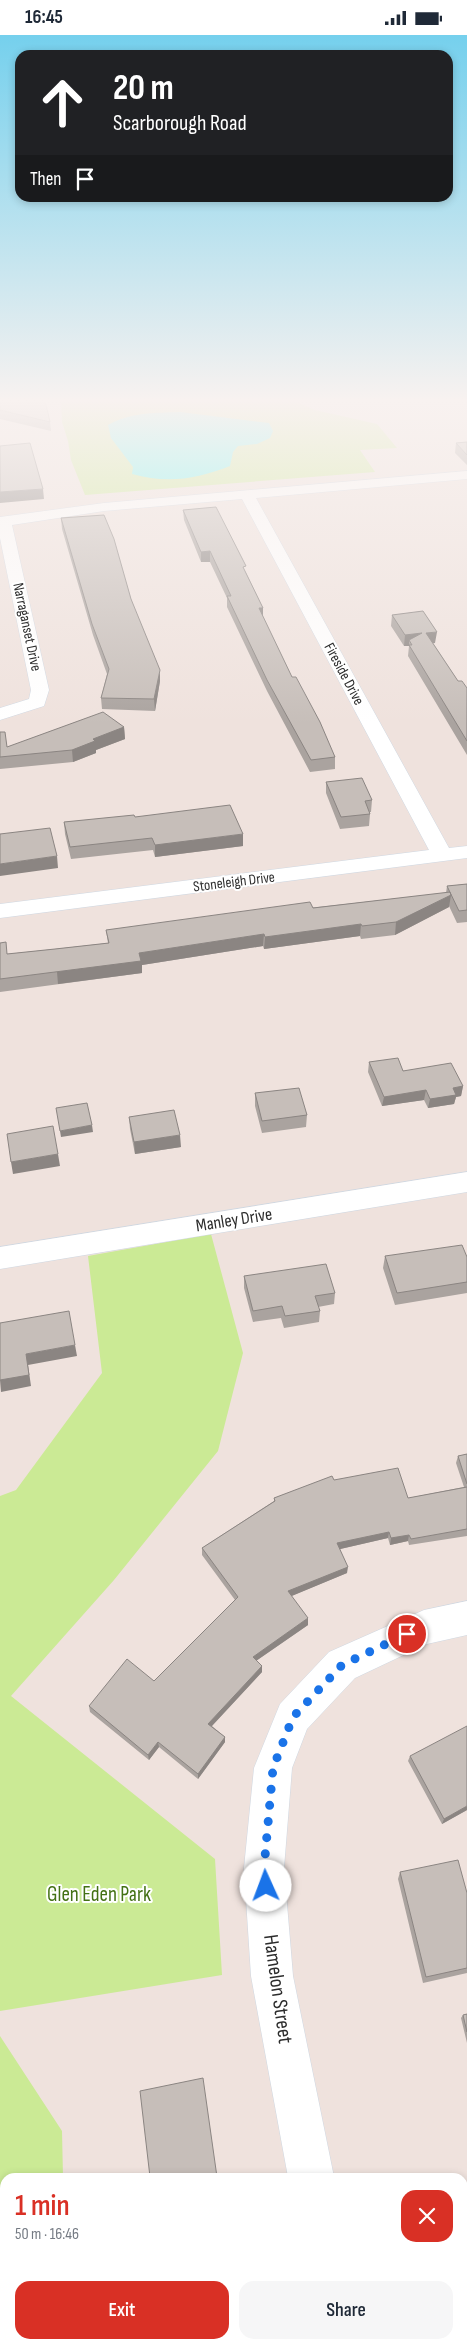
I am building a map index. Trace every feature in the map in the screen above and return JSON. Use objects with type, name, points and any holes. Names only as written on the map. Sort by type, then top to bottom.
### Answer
[{"type":"street","points":[[2,521],[97,508]]},
{"type":"street","name":"Fireside Drive","points":[[254,508],[442,855]]},
{"type":"street","name":"Narraganset Drive","points":[[0,714],[25,708],[38,702],[40,690],[2,521]]},
{"type":"street","name":"Stoneleigh Drive","points":[[0,911],[467,852]]},
{"type":"street","name":"Manley Drive","points":[[0,1258],[467,1182]]},
{"type":"street","name":"Hamelon Street","points":[[310,2173],[272,1976],[264,1868],[273,1768],[293,1717],[342,1665],[424,1627],[467,1618]]},
{"type":"green space","name":"Glen Eden Park","points":[[211,1234],[243,1353],[218,1451],[114,1580],[11,1696],[215,1859],[222,1975],[0,2011],[0,1496],[16,1490],[102,1373],[88,1256]]},
{"type":"green space","points":[[0,2036],[62,2131],[63,2173],[0,2173]]},
{"type":"building","points":[[216,508],[246,566],[243,567],[263,608],[259,608],[292,677],[296,677],[320,722],[335,757],[311,760],[267,680],[227,596],[231,596],[210,551],[201,552],[183,510]]},
{"type":"building","points":[[104,515],[114,539],[131,599],[160,670],[154,699],[101,698],[109,669],[92,624],[61,518]]},
{"type":"building","points":[[423,611],[437,632],[426,633],[458,681],[462,681],[467,688],[467,741],[409,645],[412,645],[409,640],[422,633],[405,635],[392,615]]},
{"type":"building","points":[[103,712],[124,727],[93,739],[95,741],[72,750],[0,757],[0,732],[5,732],[7,747]]},
{"type":"building","points":[[362,778],[372,800],[365,801],[370,814],[341,817],[326,782]]},
{"type":"building","points":[[230,805],[243,834],[155,845],[152,838],[70,847],[64,822],[134,815],[135,817]]},
{"type":"building","points":[[50,828],[57,856],[0,864],[0,834]]},
{"type":"building","points":[[467,884],[467,910],[459,911],[447,886]]},
{"type":"building","points":[[450,892],[451,895],[396,922],[362,926],[361,924],[265,937],[264,934],[139,953],[141,961],[0,979],[0,943],[6,942],[7,954],[109,943],[106,930],[310,902],[313,908]]},
{"type":"building","points":[[398,1058],[403,1071],[451,1063],[463,1086],[453,1088],[456,1095],[430,1099],[426,1090],[384,1097],[369,1062]]},
{"type":"building","points":[[299,1088],[307,1115],[262,1121],[255,1093]]},
{"type":"building","points":[[87,1103],[92,1125],[60,1131],[56,1108]]},
{"type":"building","points":[[174,1110],[180,1135],[134,1142],[129,1117]]},
{"type":"building","points":[[53,1126],[58,1154],[11,1162],[7,1134]]},
{"type":"building","points":[[462,1245],[467,1257],[467,1282],[397,1293],[385,1256]]},
{"type":"building","points":[[326,1264],[335,1293],[315,1296],[320,1311],[285,1316],[282,1306],[253,1311],[244,1276]]},
{"type":"building","points":[[69,1311],[75,1345],[26,1354],[29,1375],[0,1380],[0,1323]]},
{"type":"building","points":[[467,1454],[467,1484],[458,1456]]},
{"type":"building","points":[[398,1468],[408,1498],[467,1487],[467,1529],[411,1539],[409,1535],[391,1538],[389,1532],[337,1543],[348,1567],[288,1591],[308,1618],[253,1657],[262,1666],[208,1724],[225,1737],[198,1774],[158,1742],[148,1755],[89,1706],[127,1659],[154,1681],[238,1597],[202,1548],[275,1501],[274,1498],[332,1476],[334,1480]]},
{"type":"building","points":[[467,1726],[467,1806],[444,1819],[410,1756]]},
{"type":"building","points":[[458,1860],[467,1893],[467,1968],[426,1977],[400,1872]]},
{"type":"building","points":[[467,2014],[467,2032],[463,2015]]},
{"type":"building","points":[[203,2078],[216,2173],[150,2173],[140,2091]]},
{"type":"route","points":[[266,1886],[264,1868],[273,1768],[293,1717],[342,1665],[407,1634]]}]
